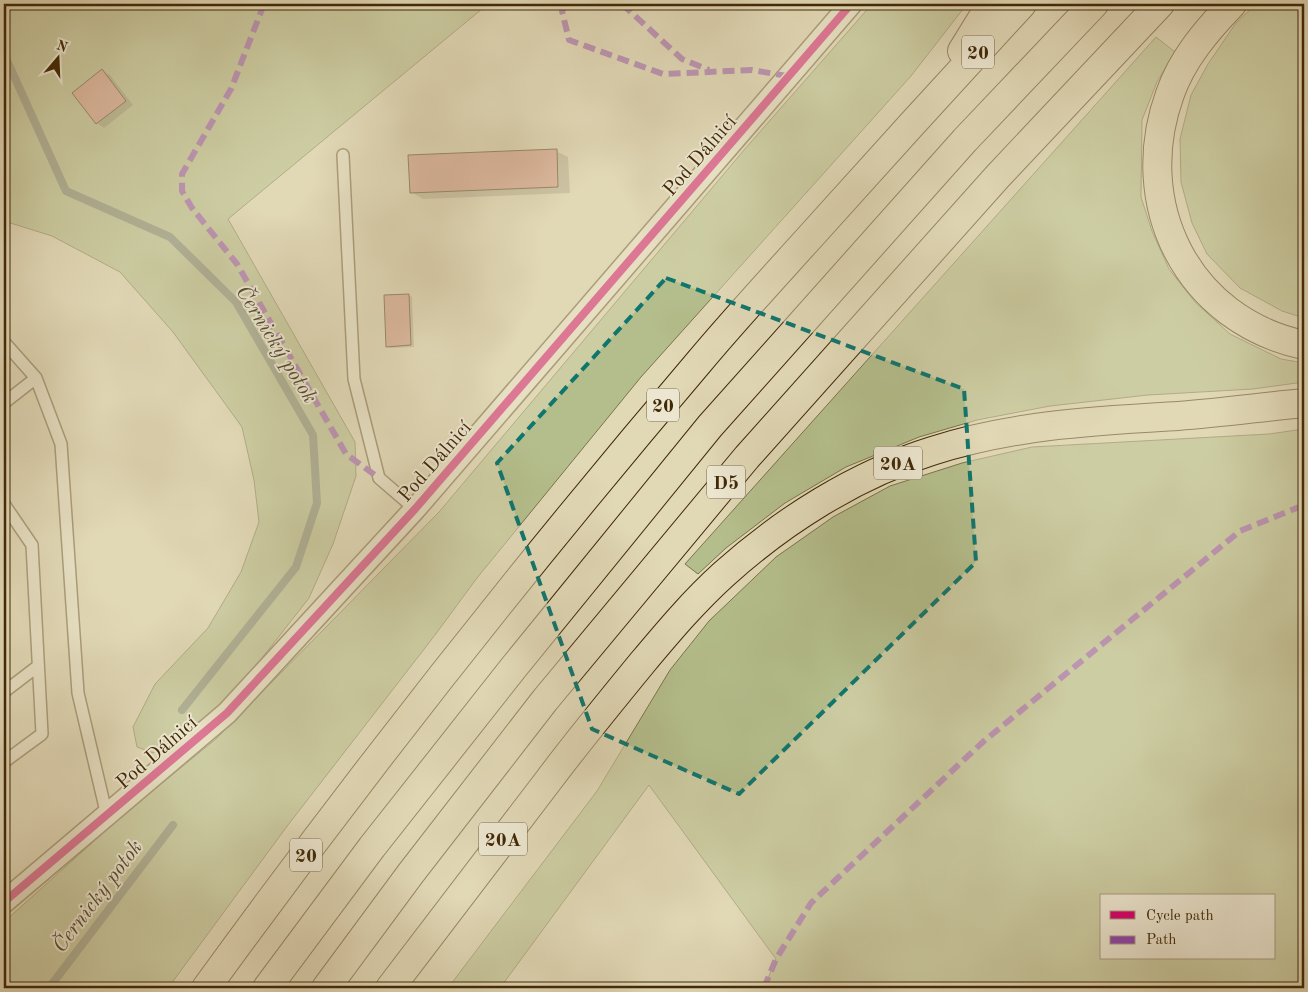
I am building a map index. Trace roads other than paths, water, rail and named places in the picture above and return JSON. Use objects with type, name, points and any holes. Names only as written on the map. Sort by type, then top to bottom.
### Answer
[{"type":"highway","points":[[934,100],[991,4]]},
{"type":"highway","name":"20","points":[[206,988],[406,722],[523,574],[702,359],[1022,4]]},
{"type":"highway","name":"D5","points":[[267,988],[372,847],[507,675],[710,426],[965,140],[1094,4]]},
{"type":"highway","name":"D5","points":[[326,988],[545,700],[747,457],[998,176],[1160,4]]},
{"type":"highway","points":[[1232,4],[1191,53],[1179,72],[1170,92],[1159,133],[1157,154],[1159,195],[1170,237],[1192,275],[1208,294],[1226,310],[1247,323],[1269,334],[1304,345]]},
{"type":"highway","name":"20A","points":[[390,988],[589,727],[693,604],[723,574],[755,547],[790,522],[858,482],[931,451],[1016,431],[1061,424],[1180,416],[1304,403]]},
{"type":"highway","points":[[402,988],[418,952]]},
{"type":"street","name":"Pod Dálnicí","points":[[4,902],[12,891],[107,816],[227,713],[415,509],[851,4]]},
{"type":"lane","points":[[344,155],[354,379],[379,478],[415,509]]},
{"type":"lane","points":[[4,342],[36,378],[60,444],[78,694],[107,816]]},
{"type":"lane","points":[[4,403],[36,378]]},
{"type":"lane","points":[[4,504],[32,545],[42,734],[4,762]]},
{"type":"lane","points":[[4,692],[38,666]]},
{"type":"waterway","name":"Černický potok","points":[[4,54],[66,191],[170,237],[236,302],[313,435],[317,503],[296,567],[182,710]]},
{"type":"waterway","name":"Černický potok","points":[[49,988],[173,825]]}]
